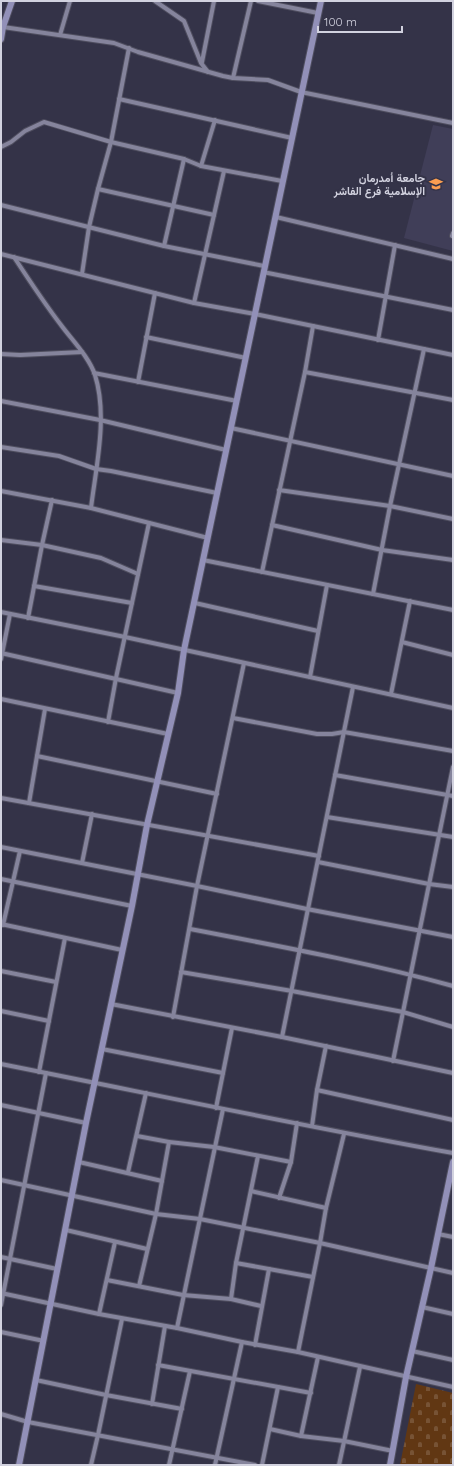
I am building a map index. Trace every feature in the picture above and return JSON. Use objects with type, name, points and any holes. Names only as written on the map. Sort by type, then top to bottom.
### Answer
[{"type":"street","points":[[1,38],[3,27],[12,1]]},
{"type":"street","points":[[60,35],[70,1]]},
{"type":"street","points":[[155,1],[184,21],[201,63],[208,72]]},
{"type":"street","points":[[201,63],[214,1]]},
{"type":"street","points":[[233,78],[251,1]]},
{"type":"street","points":[[258,1],[318,13]]},
{"type":"street","points":[[19,1465],[110,1004],[132,906],[147,825],[178,692],[184,650],[247,358],[282,181],[321,1]]},
{"type":"street","points":[[3,27],[114,43],[208,72],[233,78],[268,80],[301,92],[453,123]]},
{"type":"street","points":[[82,274],[89,227],[111,142],[129,48]]},
{"type":"street","points":[[119,99],[292,138]]},
{"type":"street","points":[[201,166],[215,120]]},
{"type":"street","points":[[1,147],[11,142],[25,131],[44,122],[111,142],[184,159],[201,166],[282,181]]},
{"type":"street","points":[[164,246],[184,159]]},
{"type":"street","points":[[194,303],[224,171]]},
{"type":"street","points":[[98,189],[172,207],[214,215]]},
{"type":"street","points":[[1,205],[164,246],[385,297],[453,310]]},
{"type":"street","points":[[276,217],[453,259]]},
{"type":"street","points":[[378,340],[395,245]]},
{"type":"street","points":[[1,254],[194,303],[255,314],[453,355]]},
{"type":"street","points":[[13,257],[36,291],[82,352],[94,373],[98,386],[100,420],[91,508]]},
{"type":"street","points":[[138,382],[155,293]]},
{"type":"street","points":[[262,572],[305,372],[313,326]]},
{"type":"street","points":[[146,337],[247,358]]},
{"type":"street","points":[[373,594],[390,506],[424,349]]},
{"type":"street","points":[[1,354],[20,355],[82,352]]},
{"type":"street","points":[[305,372],[453,400]]},
{"type":"street","points":[[94,373],[237,401]]},
{"type":"street","points":[[1,401],[100,420],[226,450]]},
{"type":"street","points":[[231,428],[453,476]]},
{"type":"street","points":[[1,446],[59,456],[75,463],[96,469],[218,493]]},
{"type":"street","points":[[279,490],[390,506],[453,519]]},
{"type":"street","points":[[1,491],[91,508],[208,538]]},
{"type":"street","points":[[28,618],[52,500]]},
{"type":"street","points":[[108,722],[149,523]]},
{"type":"street","points":[[272,525],[382,550],[453,560]]},
{"type":"street","points":[[1,540],[42,545],[101,558],[138,574]]},
{"type":"street","points":[[203,560],[453,610]]},
{"type":"street","points":[[310,677],[327,585]]},
{"type":"street","points":[[34,586],[132,603]]},
{"type":"street","points":[[391,694],[410,601]]},
{"type":"street","points":[[195,603],[318,631]]},
{"type":"street","points":[[1,612],[125,637],[453,708]]},
{"type":"street","points":[[1,659],[10,614]]},
{"type":"street","points":[[402,642],[453,655]]},
{"type":"street","points":[[2,653],[178,692]]},
{"type":"street","points":[[173,1016],[197,886],[244,663]]},
{"type":"street","points":[[282,1037],[353,687]]},
{"type":"street","points":[[1,699],[168,734]]},
{"type":"street","points":[[29,803],[45,709]]},
{"type":"street","points":[[233,718],[317,734],[344,732],[453,751]]},
{"type":"street","points":[[37,756],[217,794]]},
{"type":"street","points":[[393,1061],[453,767]]},
{"type":"street","points":[[335,774],[453,796]]},
{"type":"street","points":[[1,798],[319,856]]},
{"type":"street","points":[[82,863],[92,814]]},
{"type":"street","points":[[327,816],[453,837]]},
{"type":"street","points":[[1,847],[453,937]]},
{"type":"street","points":[[20,851],[2,925],[122,950]]},
{"type":"street","points":[[318,862],[453,888]]},
{"type":"street","points":[[1,879],[132,906]]},
{"type":"street","points":[[190,929],[300,950],[410,974],[453,986]]},
{"type":"street","points":[[38,1072],[65,938]]},
{"type":"street","points":[[1,971],[56,982]]},
{"type":"street","points":[[181,972],[403,1012],[453,1027]]},
{"type":"street","points":[[110,1004],[282,1037],[453,1074]]},
{"type":"street","points":[[1,1011],[48,1021]]},
{"type":"street","points":[[216,1108],[232,1028]]},
{"type":"street","points":[[312,1126],[317,1090],[326,1046]]},
{"type":"street","points":[[102,1049],[223,1074]]},
{"type":"street","points":[[1,1064],[312,1126],[344,1134],[453,1153]]},
{"type":"street","points":[[1,1305],[2,1293],[46,1073]]},
{"type":"street","points":[[317,1090],[453,1120]]},
{"type":"street","points":[[128,1172],[146,1093]]},
{"type":"street","points":[[1,1105],[86,1123]]},
{"type":"street","points":[[177,1328],[223,1109]]},
{"type":"street","points":[[279,1198],[291,1162],[297,1123]]},
{"type":"street","points":[[298,1352],[326,1208],[344,1134]]},
{"type":"street","points":[[137,1136],[169,1142],[214,1147],[291,1162]]},
{"type":"street","points":[[139,1286],[156,1214],[169,1142]]},
{"type":"street","points":[[231,1299],[236,1263],[258,1156]]},
{"type":"street","points":[[79,1162],[162,1181]]},
{"type":"street","points":[[390,1465],[406,1377],[453,1162]]},
{"type":"street","points":[[1,1180],[156,1214],[200,1219],[243,1227],[453,1273]]},
{"type":"street","points":[[251,1191],[326,1208]]},
{"type":"street","points":[[66,1230],[147,1249]]},
{"type":"street","points":[[438,1234],[453,1237]]},
{"type":"street","points":[[100,1314],[115,1242]]},
{"type":"street","points":[[1,1257],[57,1269]]},
{"type":"street","points":[[236,1263],[313,1277]]},
{"type":"street","points":[[254,1345],[269,1269]]},
{"type":"street","points":[[107,1280],[183,1295],[231,1299],[261,1306]]},
{"type":"street","points":[[2,1293],[122,1319],[177,1328],[254,1345],[298,1352],[453,1387]]},
{"type":"street","points":[[422,1307],[453,1314]]},
{"type":"street","points":[[91,1465],[122,1319]]},
{"type":"street","points":[[152,1404],[164,1326]]},
{"type":"street","points":[[1,1332],[44,1341]]},
{"type":"street","points":[[215,1465],[242,1342]]},
{"type":"street","points":[[412,1351],[453,1360]]},
{"type":"street","points":[[301,1436],[318,1357]]},
{"type":"street","points":[[158,1366],[311,1392]]},
{"type":"street","points":[[339,1465],[360,1367]]},
{"type":"street","points":[[169,1465],[190,1371]]},
{"type":"street","points":[[36,1380],[182,1409]]},
{"type":"street","points":[[262,1465],[278,1387]]},
{"type":"street","points":[[1,1414],[28,1422],[255,1465]]},
{"type":"street","points":[[270,1429],[301,1436],[344,1441],[393,1451]]},
{"type":"shaded area","name":"جامعة أمدرمان الإسلامية فرع الفاشر","points":[[433,125],[453,129],[453,251],[404,238]]},
{"type":"green space","points":[[416,1384],[453,1393],[453,1465],[400,1465]]},
{"type":"place","name":"جامعة أمدرمان الإسلامية فرع الفاشر","points":[[436,184]]}]
